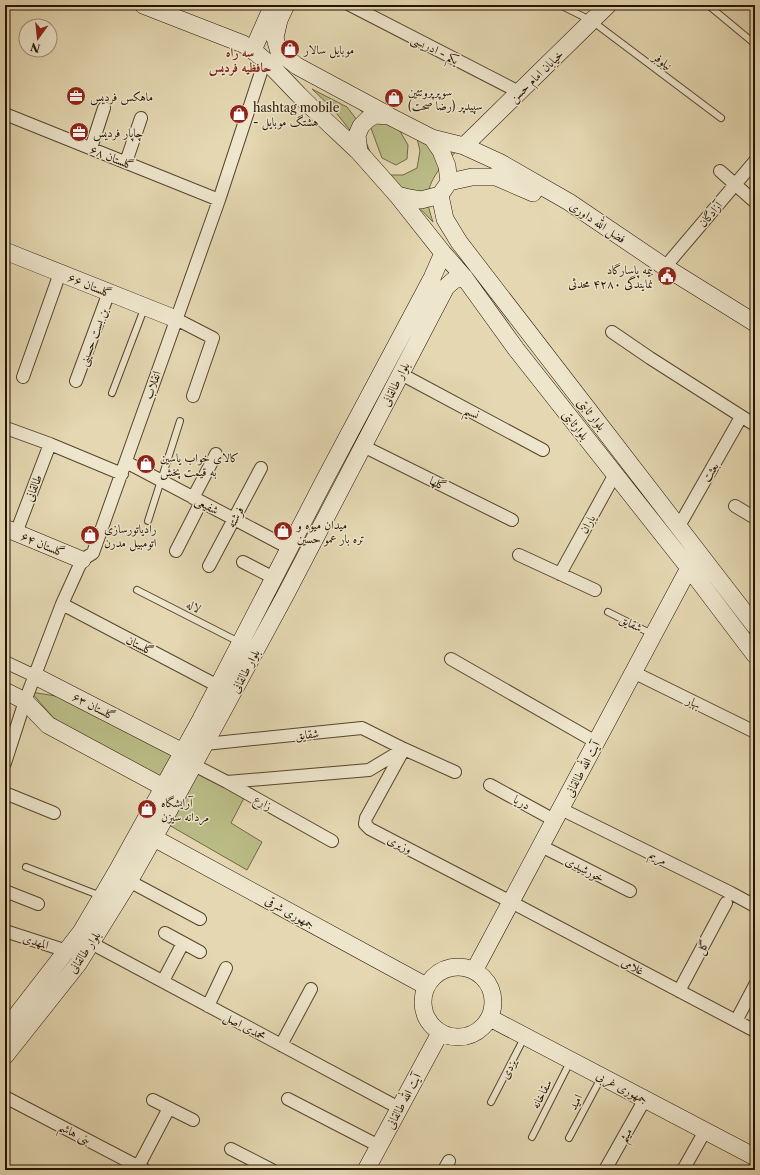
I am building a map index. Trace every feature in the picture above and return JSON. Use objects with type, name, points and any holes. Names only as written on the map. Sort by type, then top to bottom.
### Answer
[{"type":"main road","points":[[143,5],[243,44],[266,54],[297,66],[432,138],[441,151],[447,166],[445,189],[421,200],[397,195],[359,152],[301,97],[266,54],[273,5]]},
{"type":"main road","points":[[266,54],[275,38],[279,20],[286,5]]},
{"type":"main road","name":"خیابان امام حسن","points":[[464,146],[608,5]]},
{"type":"main road","points":[[359,152],[357,135],[361,126],[368,119],[376,115],[390,116]]},
{"type":"main road","name":"فضل الله داوری","points":[[432,138],[464,146],[501,164],[569,202],[665,267],[755,324]]},
{"type":"main road","name":"فضل الله داوری","points":[[445,189],[472,178],[496,177],[527,190],[564,210],[755,335]]},
{"type":"main road","name":"بلوار ثابتی","points":[[445,189],[445,219],[459,242],[755,626]]},
{"type":"main road","name":"بلوارثابتی","points":[[397,195],[464,277],[516,349],[689,568],[755,655]]},
{"type":"main road","name":"گلستان ۶۶","points":[[5,251],[176,319]]},
{"type":"main road","name":"بلوار طالقانی","points":[[6,1053],[78,964],[130,881],[194,765],[286,594],[401,374],[439,282],[443,253]]},
{"type":"main road","points":[[439,282],[464,277]]},
{"type":"main road","name":"بلوار طالقانی","points":[[5,1030],[81,932],[102,896],[183,752],[289,548],[439,282]]},
{"type":"main road","points":[[610,468],[620,466],[625,458]]},
{"type":"main road","name":"گلستان ۶۴","points":[[10,531],[82,560]]},
{"type":"main road","name":"آیت الله طالقانی","points":[[474,971],[689,568]]},
{"type":"main road","name":"گلستان ۶۳","points":[[35,676],[183,752]]},
{"type":"main road","points":[[5,691],[25,702],[48,725],[163,787]]},
{"type":"main road","name":"جمهوری شرقی","points":[[154,838],[426,986]]},
{"type":"main road","points":[[463,968],[474,971],[483,978],[489,986],[493,997],[493,1007],[490,1018],[483,1027],[468,1036],[451,1037],[440,1033],[432,1026],[424,1012],[423,996],[426,986],[433,977],[447,969],[463,968]]},
{"type":"main road","name":"جمهوری غربی","points":[[490,1018],[755,1157]]},
{"type":"main road","name":"آیت الله طالقانی","points":[[366,1170],[440,1033]]},
{"type":"street","name":"یکم - ادریسی","points":[[350,5],[519,92]]},
{"type":"street","name":"انقلاب","points":[[5,763],[25,702],[62,604],[82,560],[93,553],[219,200],[266,54]]},
{"type":"street","points":[[91,148],[104,108]]},
{"type":"street","name":"گلستان ۶۸","points":[[5,114],[219,200]]},
{"type":"street","points":[[126,162],[141,118]]},
{"type":"street","name":"آزادگان","points":[[665,267],[755,161]]},
{"type":"street","points":[[720,171],[755,202]]},
{"type":"street","points":[[23,377],[60,273]]},
{"type":"street","name":"بن بست حسینی","points":[[76,381],[109,292]]},
{"type":"street","points":[[176,319],[213,338],[192,396]]},
{"type":"street","points":[[612,332],[755,425]]},
{"type":"street","name":"نسیم","points":[[401,374],[543,450]]},
{"type":"street","name":"بعثت","points":[[679,526],[742,417]]},
{"type":"street","points":[[6,428],[50,444],[122,474]]},
{"type":"street","name":"طالقانی","points":[[10,531],[50,444]]},
{"type":"street","name":"گلها","points":[[363,446],[512,520]]},
{"type":"street","points":[[176,551],[216,454]]},
{"type":"street","name":"شفیعی","points":[[126,462],[289,548]]},
{"type":"street","name":"فرشته","points":[[209,566],[261,468]]},
{"type":"street","name":"یاران","points":[[560,574],[610,468]]},
{"type":"street","points":[[735,506],[755,518]]},
{"type":"street","points":[[519,555],[595,590]]},
{"type":"street","points":[[243,562],[274,578]]},
{"type":"street","name":"گلستان","points":[[62,604],[218,686]]},
{"type":"street","points":[[451,659],[596,742]]},
{"type":"street","name":"گلستان ۶۳","points":[[5,662],[35,676]]},
{"type":"street","name":"بهار","points":[[633,672],[755,732]]},
{"type":"street","name":"شقایق","points":[[205,744],[362,728],[455,772]]},
{"type":"street","points":[[227,782],[369,770],[404,749]]},
{"type":"street","name":"وزیری","points":[[404,749],[366,818],[365,824],[511,902]]},
{"type":"street","name":"زارع","points":[[194,765],[332,841]]},
{"type":"street","name":"دریا","points":[[490,785],[557,815]]},
{"type":"street","points":[[5,793],[54,813]]},
{"type":"street","name":"مریم","points":[[557,815],[731,893],[755,906]]},
{"type":"street","name":"خورشیدی","points":[[541,846],[630,891]]},
{"type":"street","points":[[130,881],[200,919]]},
{"type":"street","points":[[5,891],[38,904]]},
{"type":"street","name":"غلامی","points":[[511,902],[755,1031]]},
{"type":"street","name":"گل","points":[[679,990],[726,903]]},
{"type":"street","name":"المهدی","points":[[5,931],[67,951]]},
{"type":"street","points":[[165,933],[200,952]]},
{"type":"street","name":"محمدی اصل","points":[[91,943],[399,1108]]},
{"type":"street","points":[[162,982],[183,943]]},
{"type":"street","points":[[208,1006],[226,968]]},
{"type":"street","points":[[736,1021],[755,986]]},
{"type":"street","points":[[281,1045],[311,989]]},
{"type":"street","name":"بنی هاشم","points":[[5,1097],[142,1168]]},
{"type":"street","points":[[288,1099],[379,1146]]},
{"type":"street","name":"میثم","points":[[605,1170],[646,1099]]},
{"type":"street","points":[[153,1100],[193,1120]]},
{"type":"street","points":[[142,1168],[169,1108]]},
{"type":"street","points":[[683,1170],[705,1130]]},
{"type":"street","points":[[230,1150],[272,1170]]},
{"type":"lane","name":"نیلوفر","points":[[560,5],[592,21],[721,118]]},
{"type":"lane","points":[[708,5],[755,44]]},
{"type":"lane","points":[[112,393],[145,306]]},
{"type":"lane","points":[[148,521],[180,421]]},
{"type":"lane","name":"لاله","points":[[137,590],[240,642]]},
{"type":"lane","name":"شقایق","points":[[608,612],[654,634]]},
{"type":"lane","points":[[26,867],[102,896]]},
{"type":"lane","name":"یزدی","points":[[491,1102],[525,1036]]},
{"type":"lane","name":"سقاخانه","points":[[532,1137],[570,1060]]},
{"type":"lane","name":"امید","points":[[569,1138],[601,1076]]},
{"type":"green space","points":[[312,89],[347,107],[357,120],[373,159],[333,109]]},
{"type":"green space","points":[[359,108],[397,126],[408,145],[407,159],[396,165],[382,158],[368,120]]},
{"type":"green space","points":[[416,134],[459,149],[439,169],[429,188],[428,202],[433,222],[388,175],[403,175],[417,168],[420,151]]},
{"type":"green space","points":[[31,692],[68,698],[175,754],[161,780],[57,722]]},
{"type":"green space","points":[[199,771],[245,796],[231,823],[262,842],[247,870],[169,825]]},
{"type":"place","name":"موبایل سالار","points":[[290,49]]},
{"type":"place","name":"ماهکس فردیس","points":[[76,96]]},
{"type":"place","name":"سوپرپروتئین سپیدپر (رضا صحت)","points":[[394,98]]},
{"type":"place","name":"hashtag mobile - هشتگ موبایل","points":[[239,114]]},
{"type":"place","name":"چاپار فردیس","points":[[79,132]]},
{"type":"place","name":"بیمه پاسارگاد نمایندگی ۴۲۸۰ محدثی","points":[[667,276]]},
{"type":"place","name":"کالای خواب یاسین به قیمت پخش","points":[[146,464]]},
{"type":"place","name":"میدان میوه و تره بار عمو حسین","points":[[283,531]]},
{"type":"place","name":"رادیاتورسازی اتومبیل مدرن","points":[[90,535]]},
{"type":"place","name":"آرایشگاه مردانه سیزن","points":[[147,809]]},
{"type":"district","name":"سه راه حافظیه فردیس","points":[[240,60]]}]
